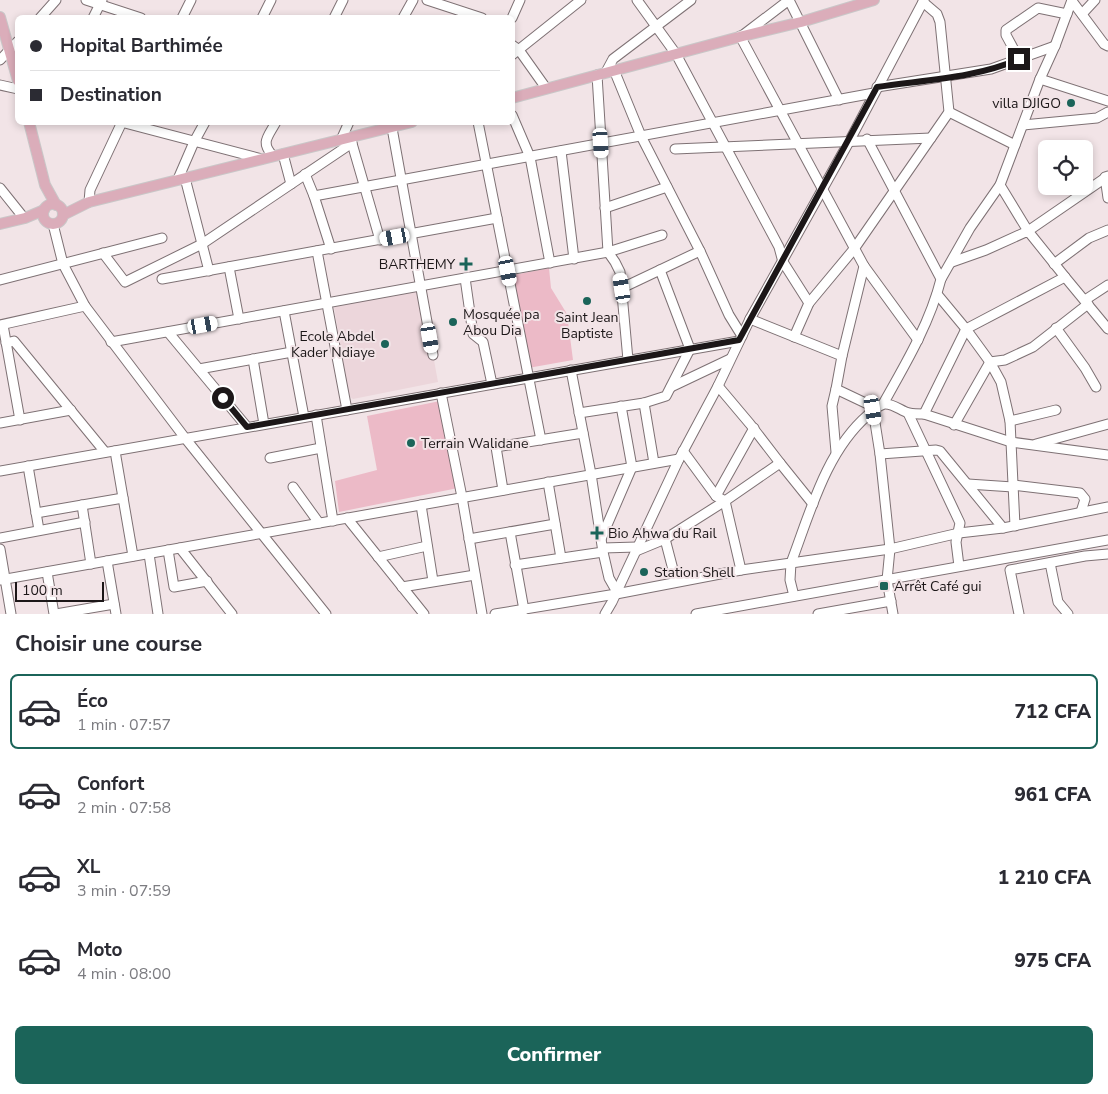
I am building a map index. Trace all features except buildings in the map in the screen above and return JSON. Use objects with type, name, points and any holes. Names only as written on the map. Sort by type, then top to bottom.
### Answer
[{"type":"main road","points":[[515,97],[742,36],[802,22],[874,0]]},
{"type":"main road","points":[[0,17],[15,70]]},
{"type":"main road","points":[[30,125],[45,185],[47,216]]},
{"type":"main road","points":[[47,216],[49,206],[59,209],[87,203],[181,178],[348,140],[402,125]]},
{"type":"main road","points":[[0,224],[25,218],[47,216],[59,222],[59,209],[45,185]]},
{"type":"street","points":[[43,15],[56,0]]},
{"type":"street","points":[[86,0],[101,2],[134,15]]},
{"type":"street","points":[[184,15],[191,0]]},
{"type":"street","points":[[264,15],[271,0]]},
{"type":"street","points":[[336,15],[343,0]]},
{"type":"street","points":[[405,15],[413,0]]},
{"type":"street","points":[[428,0],[473,15]]},
{"type":"street","points":[[513,15],[520,0]]},
{"type":"street","points":[[546,88],[515,50],[580,0]]},
{"type":"street","points":[[637,0],[676,54],[711,123],[779,247],[783,262],[809,303]]},
{"type":"street","points":[[628,360],[620,272],[608,252],[601,143],[606,72],[613,59],[690,0]]},
{"type":"street","points":[[840,100],[802,22],[789,0],[742,36],[854,249],[864,266],[918,340]]},
{"type":"street","points":[[1082,14],[1095,0]]},
{"type":"street","points":[[613,606],[636,549],[740,338],[850,140],[924,1],[937,14],[940,22],[949,112],[854,249],[809,303],[794,337]]},
{"type":"street","points":[[1072,1],[1104,44],[1108,46]]},
{"type":"street","points":[[794,596],[790,580],[791,563],[813,504],[836,452],[845,439],[877,408],[918,340],[937,294],[941,279],[970,228],[1000,185],[1072,1]]},
{"type":"street","points":[[94,15],[101,2]]},
{"type":"street","points":[[1019,59],[1006,35],[1006,30],[1038,8],[1067,14]]},
{"type":"street","points":[[0,60],[15,43]]},
{"type":"street","points":[[314,196],[840,100],[876,90],[990,70],[1055,46]]},
{"type":"street","points":[[606,72],[667,186],[740,338]]},
{"type":"street","points":[[1040,79],[1108,101]]},
{"type":"street","points":[[0,85],[15,88]]},
{"type":"street","points":[[949,112],[1015,145]]},
{"type":"street","points":[[1023,125],[1097,118],[1108,112]]},
{"type":"street","points":[[515,123],[530,157],[550,263]]},
{"type":"street","points":[[32,133],[36,125]]},
{"type":"street","points":[[87,203],[90,190],[120,125]]},
{"type":"street","points":[[129,125],[262,159]]},
{"type":"street","points":[[203,125],[194,142],[181,178],[209,271]]},
{"type":"street","points":[[274,125],[266,142],[266,146],[278,155],[291,184]]},
{"type":"street","points":[[349,125],[348,140],[365,187],[380,240]]},
{"type":"street","points":[[479,125],[541,440]]},
{"type":"street","points":[[392,128],[433,355]]},
{"type":"street","points":[[675,149],[867,139],[931,138]]},
{"type":"street","points":[[867,139],[941,279]]},
{"type":"street","points":[[104,253],[125,282],[202,244],[291,184],[348,140]]},
{"type":"street","points":[[561,151],[574,259]]},
{"type":"street","points":[[305,174],[331,249]]},
{"type":"street","points":[[952,262],[986,250],[1028,231],[1106,177],[1108,198]]},
{"type":"street","points":[[1000,185],[1028,231],[1108,329]]},
{"type":"street","points":[[605,208],[667,186]]},
{"type":"street","points":[[0,188],[25,218]]},
{"type":"street","points":[[47,216],[63,264],[85,306],[185,438],[326,614]]},
{"type":"street","points":[[162,279],[497,218]]},
{"type":"street","points":[[1054,264],[1089,238],[1108,230]]},
{"type":"street","points":[[112,342],[574,259],[608,252],[662,235]]},
{"type":"street","points":[[0,280],[162,238]]},
{"type":"street","points":[[317,251],[347,410]]},
{"type":"street","points":[[622,288],[700,252]]},
{"type":"street","points":[[836,452],[832,406],[864,266]]},
{"type":"street","points":[[229,267],[238,319]]},
{"type":"street","points":[[579,414],[665,398],[690,349],[660,270]]},
{"type":"street","points":[[924,414],[966,329],[1065,277]]},
{"type":"street","points":[[465,278],[473,334],[483,342],[492,384]]},
{"type":"street","points":[[990,362],[1000,361],[1016,355],[1046,338],[1108,285]]},
{"type":"street","points":[[937,294],[966,329],[990,362],[1001,382],[1010,420],[1014,526]]},
{"type":"street","points":[[20,420],[1,325],[85,306]]},
{"type":"street","points":[[284,311],[304,417]]},
{"type":"street","points":[[750,319],[842,356]]},
{"type":"street","points":[[1056,328],[1085,368],[1096,387]]},
{"type":"street","points":[[168,332],[247,427]]},
{"type":"street","points":[[0,471],[690,349],[740,338]]},
{"type":"street","points":[[6,343],[14,341],[104,452]]},
{"type":"street","points":[[199,369],[292,352]]},
{"type":"street","points":[[252,359],[264,424]]},
{"type":"street","points":[[670,387],[730,359]]},
{"type":"street","points":[[954,425],[990,362]]},
{"type":"street","points":[[571,370],[613,606]]},
{"type":"street","points":[[718,386],[754,428],[813,504]]},
{"type":"street","points":[[836,389],[877,408],[895,406],[908,412],[924,414],[1011,442],[1108,455]]},
{"type":"street","points":[[441,393],[482,614]]},
{"type":"street","points":[[644,402],[654,463]]},
{"type":"street","points":[[601,539],[632,467],[621,406]]},
{"type":"street","points":[[877,408],[890,549],[887,580],[893,614]]},
{"type":"street","points":[[0,423],[70,410]]},
{"type":"street","points":[[1010,420],[1056,410]]},
{"type":"street","points":[[908,412],[924,450],[960,523],[956,546],[959,566]]},
{"type":"street","points":[[316,415],[333,521]]},
{"type":"street","points":[[1030,446],[1108,424]]},
{"type":"street","points":[[716,496],[754,428]]},
{"type":"street","points":[[503,490],[496,447],[583,433]]},
{"type":"street","points":[[270,458],[321,448]]},
{"type":"street","points":[[880,454],[924,450],[940,451],[1003,528]]},
{"type":"street","points":[[115,451],[133,556]]},
{"type":"street","points":[[3,580],[654,463],[681,455]]},
{"type":"street","points":[[681,455],[716,496],[725,501],[742,570]]},
{"type":"street","points":[[515,565],[603,550],[636,549],[665,539],[780,463]]},
{"type":"street","points":[[28,466],[39,530]]},
{"type":"street","points":[[548,482],[561,558]]},
{"type":"street","points":[[968,484],[1013,486],[1080,493],[1085,499],[1081,512]]},
{"type":"street","points":[[292,487],[319,523]]},
{"type":"street","points":[[36,513],[123,498]]},
{"type":"street","points":[[82,505],[91,564]]},
{"type":"street","points":[[421,505],[433,581]]},
{"type":"street","points":[[495,614],[524,610],[613,606],[676,581],[890,549],[959,534],[1003,528],[1108,507]]},
{"type":"street","points":[[347,518],[424,614]]},
{"type":"street","points":[[0,538],[85,522]]},
{"type":"street","points":[[469,539],[555,524]]},
{"type":"street","points":[[510,532],[524,610]]},
{"type":"street","points":[[665,539],[676,581]]},
{"type":"street","points":[[696,614],[1108,540]]},
{"type":"street","points":[[378,556],[427,546]]},
{"type":"street","points":[[180,548],[232,614]]},
{"type":"street","points":[[0,550],[3,580],[11,614]]},
{"type":"street","points":[[168,550],[174,587],[207,582]]},
{"type":"street","points":[[149,554],[158,614]]},
{"type":"street","points":[[1019,614],[1010,570],[1085,556],[1108,556]]},
{"type":"street","points":[[107,561],[116,614]]},
{"type":"street","points":[[1050,563],[1058,602],[1068,614]]},
{"type":"street","points":[[47,572],[55,614],[72,613],[114,604]]},
{"type":"street","points":[[402,587],[476,575]]},
{"type":"street","points":[[818,614],[891,600]]},
{"type":"shaded area","points":[[549,268],[551,288],[567,314],[573,360],[528,368],[513,281],[514,275]]},
{"type":"shaded area","name":"Ecole Abdel Kader Ndiaye","points":[[421,290],[438,382],[353,399],[349,396],[334,307]]},
{"type":"shaded area","name":"Terrain Walidane","points":[[440,401],[458,488],[339,512],[335,481],[377,470],[367,416]]},
{"type":"place","name":"villa DJIGO","points":[[1071,103]]},
{"type":"place","name":"BARTHEMY","points":[[466,264]]},
{"type":"place","name":"Saint Jean Baptiste","points":[[587,301]]},
{"type":"place","name":"Mosquée pa Abou Dia","points":[[453,322]]},
{"type":"place","name":"Ecole Abdel Kader Ndiaye","points":[[385,344]]},
{"type":"place","name":"Terrain Walidane","points":[[411,443]]},
{"type":"place","name":"Bio Ahwa du Rail","points":[[597,533]]},
{"type":"place","name":"Station Shell","points":[[644,572]]},
{"type":"place","name":"Arrêt Café gui","points":[[884,586]]},
{"type":"route","points":[[223,398],[247,427],[739,340],[850,140],[877,87],[970,74],[990,70],[1019,59]]}]
